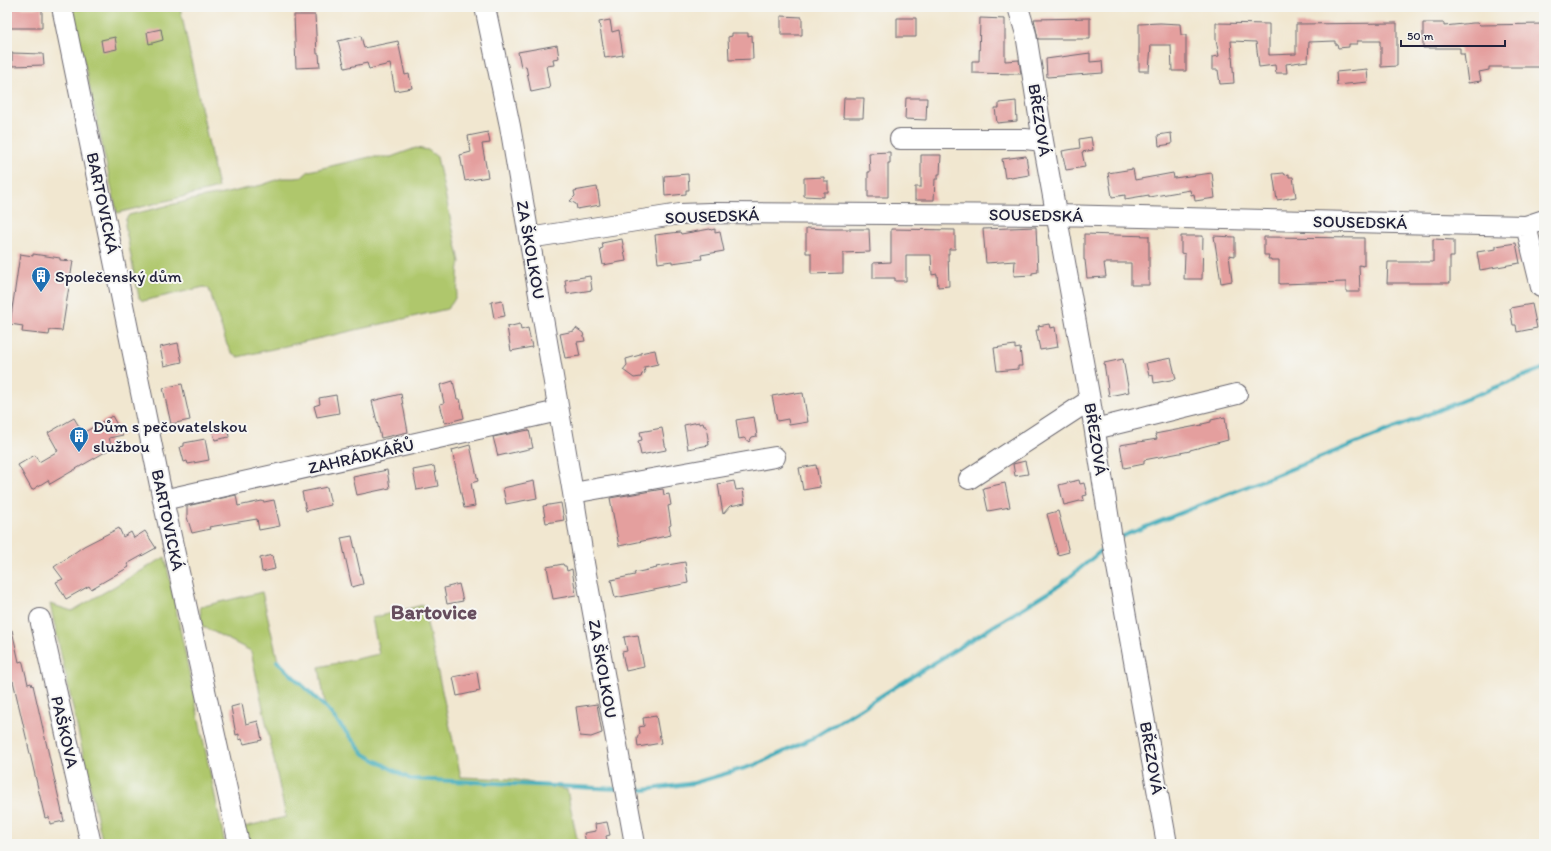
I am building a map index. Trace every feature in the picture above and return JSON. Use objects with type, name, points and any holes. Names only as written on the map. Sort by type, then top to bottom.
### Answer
[{"type":"street","name":"BARTOVICKÁ","points":[[62,7],[163,500],[239,844]]},
{"type":"street","name":"ZA ŠKOLKOU","points":[[485,7],[510,126],[584,563],[635,844]]},
{"type":"street","name":"BŘEZOVÁ","points":[[1018,7],[1026,34],[1043,141],[1090,400],[1112,540],[1167,844]]},
{"type":"street","name":"BŘEZOVÁ","points":[[1026,34],[1029,7]]},
{"type":"street","points":[[900,139],[1025,139],[1043,141]]},
{"type":"street","name":"SOUSEDSKÁ","points":[[529,238],[680,214],[717,213],[1056,215],[1535,223]]},
{"type":"street","points":[[1535,223],[1541,286]]},
{"type":"street","points":[[1095,430],[1237,394]]},
{"type":"street","points":[[968,479],[1090,400]]},
{"type":"street","name":"ZAHRÁDKÁŘŮ","points":[[163,500],[558,411]]},
{"type":"street","points":[[573,493],[775,457]]},
{"type":"street","name":"PAŠKOVA","points":[[40,619],[90,844]]},
{"type":"green space","points":[[72,7],[180,7],[218,188],[117,213]]},
{"type":"green space","points":[[416,148],[428,150],[437,157],[460,262],[457,292],[455,298],[447,309],[238,357],[232,353],[227,345],[209,289],[204,287],[143,301],[139,298],[125,225],[126,219],[129,215],[262,185],[282,178],[302,177],[309,171],[370,157],[391,157]]},
{"type":"green space","points":[[165,557],[225,844],[103,844],[50,604],[72,611]]},
{"type":"green space","points":[[262,592],[278,661],[326,710],[319,667],[379,654],[372,618],[423,605],[461,777],[512,779],[567,790],[578,844],[248,844],[244,827],[286,817],[251,651],[202,626],[200,607]]},
{"type":"building","points":[[7,8],[42,8],[42,28],[7,28]]},
{"type":"building","points":[[294,15],[315,15],[317,54],[319,54],[320,67],[296,68]]},
{"type":"building","points":[[781,16],[802,17],[802,35],[781,35]]},
{"type":"building","points":[[897,18],[916,18],[916,37],[897,37]]},
{"type":"building","points":[[980,18],[1005,19],[1005,61],[1019,60],[1021,74],[972,73],[972,61],[979,61]]},
{"type":"building","points":[[1090,18],[1090,39],[1038,39],[1034,19]]},
{"type":"building","points":[[610,20],[612,32],[619,30],[623,55],[605,58],[599,22]]},
{"type":"building","points":[[1216,23],[1269,24],[1269,55],[1296,54],[1296,24],[1397,23],[1397,66],[1381,67],[1380,41],[1357,41],[1357,44],[1349,44],[1349,47],[1338,48],[1335,41],[1309,42],[1308,61],[1286,64],[1287,73],[1276,73],[1275,65],[1259,67],[1256,42],[1231,41],[1234,83],[1220,84],[1218,70],[1212,70],[1212,57],[1219,56],[1216,40]]},
{"type":"building","points":[[1423,23],[1444,23],[1444,26],[1473,23],[1478,23],[1480,25],[1544,24],[1544,67],[1489,67],[1489,70],[1479,72],[1481,81],[1468,83],[1464,54],[1460,54],[1460,48],[1423,48]]},
{"type":"building","points":[[1139,24],[1180,24],[1181,35],[1186,35],[1186,71],[1172,71],[1171,45],[1151,45],[1149,71],[1139,71]]},
{"type":"building","points":[[161,29],[163,40],[149,44],[147,32]]},
{"type":"building","points":[[732,33],[748,33],[748,36],[752,35],[753,59],[729,60],[728,37],[732,36]]},
{"type":"building","points":[[361,36],[364,48],[398,41],[405,75],[409,74],[412,88],[395,91],[390,64],[369,69],[367,63],[345,68],[338,41]]},
{"type":"building","points":[[115,37],[117,49],[103,52],[101,40]]},
{"type":"building","points":[[557,45],[559,58],[553,59],[554,65],[546,66],[550,88],[531,92],[526,66],[521,67],[518,52]]},
{"type":"building","points":[[12,53],[43,54],[44,65],[12,66]]},
{"type":"building","points":[[1090,53],[1090,62],[1102,61],[1103,73],[1047,77],[1046,59]]},
{"type":"building","points":[[1367,69],[1368,82],[1337,85],[1336,72]]},
{"type":"building","points":[[844,98],[864,98],[863,118],[843,118]]},
{"type":"building","points":[[906,98],[927,98],[926,120],[905,119]]},
{"type":"building","points":[[1016,101],[1017,121],[997,123],[995,108],[999,108],[999,103]]},
{"type":"building","points":[[488,132],[490,143],[482,144],[488,177],[465,181],[460,155],[471,152],[468,136]]},
{"type":"building","points":[[1171,133],[1172,144],[1159,146],[1158,135]]},
{"type":"building","points":[[1091,137],[1093,150],[1082,152],[1085,167],[1066,170],[1062,151],[1080,148],[1079,139]]},
{"type":"building","points":[[890,152],[890,163],[888,163],[888,197],[868,197],[868,172],[870,172],[869,153]]},
{"type":"building","points":[[921,155],[941,155],[940,174],[938,174],[938,179],[935,179],[934,200],[915,200],[915,187],[921,187]]},
{"type":"building","points":[[1026,156],[1029,175],[1005,178],[1002,159]]},
{"type":"building","points":[[1133,169],[1135,180],[1173,173],[1174,178],[1212,173],[1215,198],[1195,201],[1194,194],[1191,195],[1190,190],[1149,197],[1149,195],[1125,199],[1125,195],[1112,197],[1108,173]]},
{"type":"building","points":[[1284,173],[1285,175],[1289,174],[1289,177],[1293,177],[1296,197],[1277,200],[1273,174]]},
{"type":"building","points":[[688,174],[689,190],[686,190],[686,194],[665,196],[664,176]]},
{"type":"building","points":[[824,177],[824,181],[828,181],[828,192],[824,192],[824,197],[804,196],[804,178]]},
{"type":"building","points":[[597,187],[600,205],[577,209],[576,204],[570,201],[575,196],[574,191]]},
{"type":"building","points":[[1036,227],[1038,272],[1032,273],[1032,275],[1014,276],[1015,261],[986,263],[983,229]]},
{"type":"building","points":[[806,228],[869,229],[870,252],[843,253],[843,273],[811,274],[811,253],[806,253]]},
{"type":"building","points":[[715,229],[715,233],[720,232],[724,251],[701,255],[702,259],[672,263],[672,261],[658,263],[655,235],[680,232],[681,234]]},
{"type":"building","points":[[891,229],[955,230],[955,249],[949,249],[948,254],[949,286],[938,287],[937,274],[932,275],[931,255],[906,255],[906,281],[895,281],[895,278],[873,278],[873,263],[891,262]]},
{"type":"building","points":[[1084,234],[1149,236],[1149,285],[1131,285],[1131,263],[1104,263],[1106,277],[1087,278],[1084,260]]},
{"type":"building","points":[[1181,236],[1203,236],[1202,279],[1184,279],[1185,254],[1181,253]]},
{"type":"building","points":[[1214,236],[1235,237],[1235,256],[1229,255],[1232,281],[1221,283]]},
{"type":"building","points":[[1264,237],[1364,238],[1364,266],[1359,265],[1360,292],[1346,292],[1346,282],[1279,284],[1279,260],[1268,259],[1269,255],[1264,255]]},
{"type":"building","points":[[622,239],[626,261],[603,265],[600,249],[603,248],[602,243]]},
{"type":"building","points":[[1433,239],[1454,240],[1454,257],[1450,257],[1450,283],[1387,283],[1388,262],[1433,262]]},
{"type":"building","points":[[1516,243],[1520,263],[1480,270],[1477,252],[1496,249],[1496,246]]},
{"type":"building","name":"Společenský dům","points":[[20,254],[33,256],[33,254],[60,258],[60,260],[73,261],[62,331],[50,330],[49,335],[22,332],[23,326],[10,324]]},
{"type":"building","points":[[590,276],[592,290],[567,294],[565,280]]},
{"type":"building","points":[[502,300],[505,316],[494,318],[491,302]]},
{"type":"building","points":[[1532,304],[1537,328],[1517,332],[1516,325],[1513,325],[1510,308]]},
{"type":"building","points":[[520,324],[521,330],[528,328],[532,347],[511,351],[507,327]]},
{"type":"building","points":[[1049,324],[1050,328],[1055,327],[1058,347],[1040,350],[1036,330],[1039,330],[1038,326]]},
{"type":"building","points":[[576,328],[583,333],[585,341],[577,342],[580,356],[565,358],[560,334],[574,331]]},
{"type":"building","points":[[178,343],[182,362],[164,366],[160,347]]},
{"type":"building","points":[[1015,345],[1015,349],[1020,348],[1022,366],[1018,366],[1018,369],[997,371],[994,348]]},
{"type":"building","points":[[655,350],[658,364],[644,367],[645,373],[642,374],[641,377],[634,378],[623,370],[627,365],[626,359],[640,355],[640,353]]},
{"type":"building","points":[[1171,358],[1176,379],[1154,383],[1153,375],[1149,376],[1146,363]]},
{"type":"building","points":[[1123,359],[1129,392],[1109,396],[1104,363]]},
{"type":"building","points":[[453,381],[457,399],[460,399],[464,418],[445,423],[440,404],[444,403],[440,385]]},
{"type":"building","points":[[182,384],[190,420],[171,424],[163,388]]},
{"type":"building","points":[[795,392],[795,394],[803,393],[808,422],[789,425],[788,419],[777,421],[772,396]]},
{"type":"building","points":[[401,394],[408,432],[381,438],[372,401]]},
{"type":"building","points":[[336,395],[339,413],[317,417],[314,406],[320,404],[319,398]]},
{"type":"building","name":"Dům s pečovatelskou službou","points":[[112,416],[123,435],[109,438],[112,448],[50,484],[48,480],[32,490],[18,465],[35,455],[39,462],[58,451],[48,433],[74,418],[83,433]]},
{"type":"building","points":[[754,417],[757,436],[752,437],[749,442],[744,438],[739,439],[736,420]]},
{"type":"building","points":[[1225,417],[1228,440],[1190,451],[1144,460],[1144,464],[1124,468],[1120,445],[1157,439],[1155,434],[1202,425],[1211,422],[1211,420]]},
{"type":"building","points":[[699,422],[699,424],[703,423],[704,426],[706,426],[709,445],[688,449],[684,425]]},
{"type":"building","points":[[227,425],[229,437],[215,440],[212,428]]},
{"type":"building","points":[[662,428],[666,450],[641,455],[638,441],[642,440],[640,432]]},
{"type":"building","points":[[529,430],[533,448],[498,456],[493,437]]},
{"type":"building","points":[[205,439],[209,460],[188,464],[187,461],[184,462],[180,447],[184,446],[184,443]]},
{"type":"building","points":[[470,445],[478,481],[471,483],[475,506],[464,508],[452,450]]},
{"type":"building","points":[[1025,461],[1028,474],[1015,476],[1013,464]]},
{"type":"building","points":[[816,465],[820,487],[803,490],[799,468]]},
{"type":"building","points":[[434,466],[438,486],[417,490],[413,470]]},
{"type":"building","points":[[387,470],[390,488],[357,495],[353,477]]},
{"type":"building","points":[[1079,480],[1080,484],[1084,483],[1087,495],[1083,496],[1084,500],[1064,505],[1059,485]]},
{"type":"building","points":[[534,481],[537,498],[506,504],[503,488]]},
{"type":"building","points":[[734,481],[736,490],[743,489],[745,503],[730,506],[723,514],[718,484]]},
{"type":"building","points":[[1005,483],[1010,507],[988,511],[983,488]]},
{"type":"building","points":[[327,487],[331,505],[306,511],[302,492]]},
{"type":"building","points":[[663,489],[664,495],[669,494],[671,505],[668,506],[671,535],[619,546],[610,498]]},
{"type":"building","points":[[236,495],[238,506],[274,500],[280,526],[259,530],[257,519],[209,527],[210,529],[192,533],[187,517],[187,506]]},
{"type":"building","points":[[561,503],[564,520],[546,523],[543,506]]},
{"type":"building","points":[[1058,511],[1069,552],[1058,555],[1047,514]]},
{"type":"building","points":[[119,528],[123,537],[131,532],[134,538],[145,531],[156,548],[127,564],[129,567],[91,589],[89,586],[66,599],[56,582],[63,579],[54,567],[84,546]]},
{"type":"building","points":[[352,536],[363,584],[352,587],[341,538]]},
{"type":"building","points":[[272,555],[275,569],[262,572],[260,558]]},
{"type":"building","points":[[685,562],[688,583],[615,598],[611,580],[635,575],[634,573],[657,568],[656,567]]},
{"type":"building","points":[[563,564],[566,566],[567,571],[572,569],[576,595],[553,599],[547,567]]},
{"type":"building","points":[[459,584],[463,601],[447,604],[444,588]]},
{"type":"building","points":[[12,630],[19,662],[22,661],[23,663],[28,684],[31,683],[32,686],[33,685],[64,821],[50,824],[49,817],[45,818],[13,681],[9,682],[7,675],[7,631]]},
{"type":"building","points":[[638,635],[644,667],[626,671],[622,652],[627,651],[624,637]]},
{"type":"building","points":[[477,672],[480,691],[457,696],[453,677]]},
{"type":"building","points":[[242,704],[246,724],[258,721],[262,740],[244,744],[242,739],[239,740],[239,734],[236,735],[231,707]]},
{"type":"building","points":[[597,704],[602,733],[591,737],[580,736],[576,707]]},
{"type":"building","points":[[656,716],[661,743],[638,747],[637,738],[640,733],[639,727],[644,726],[643,718]]},
{"type":"building","points":[[607,822],[610,835],[606,836],[608,844],[586,844],[584,833],[596,831],[595,824]]},
{"type":"waterway","points":[[1118,538],[1544,368]]},
{"type":"waterway","points":[[632,789],[644,790],[694,783],[755,765],[813,738],[1060,585],[1107,546]]},
{"type":"waterway","points":[[277,661],[327,709],[364,754],[410,779],[619,789]]},
{"type":"place","name":"Společenský dům","points":[[41,293]]},
{"type":"place","name":"Dům s pečovatelskou službou","points":[[79,453]]},
{"type":"district","name":"Bartovice","points":[[434,611]]}]
